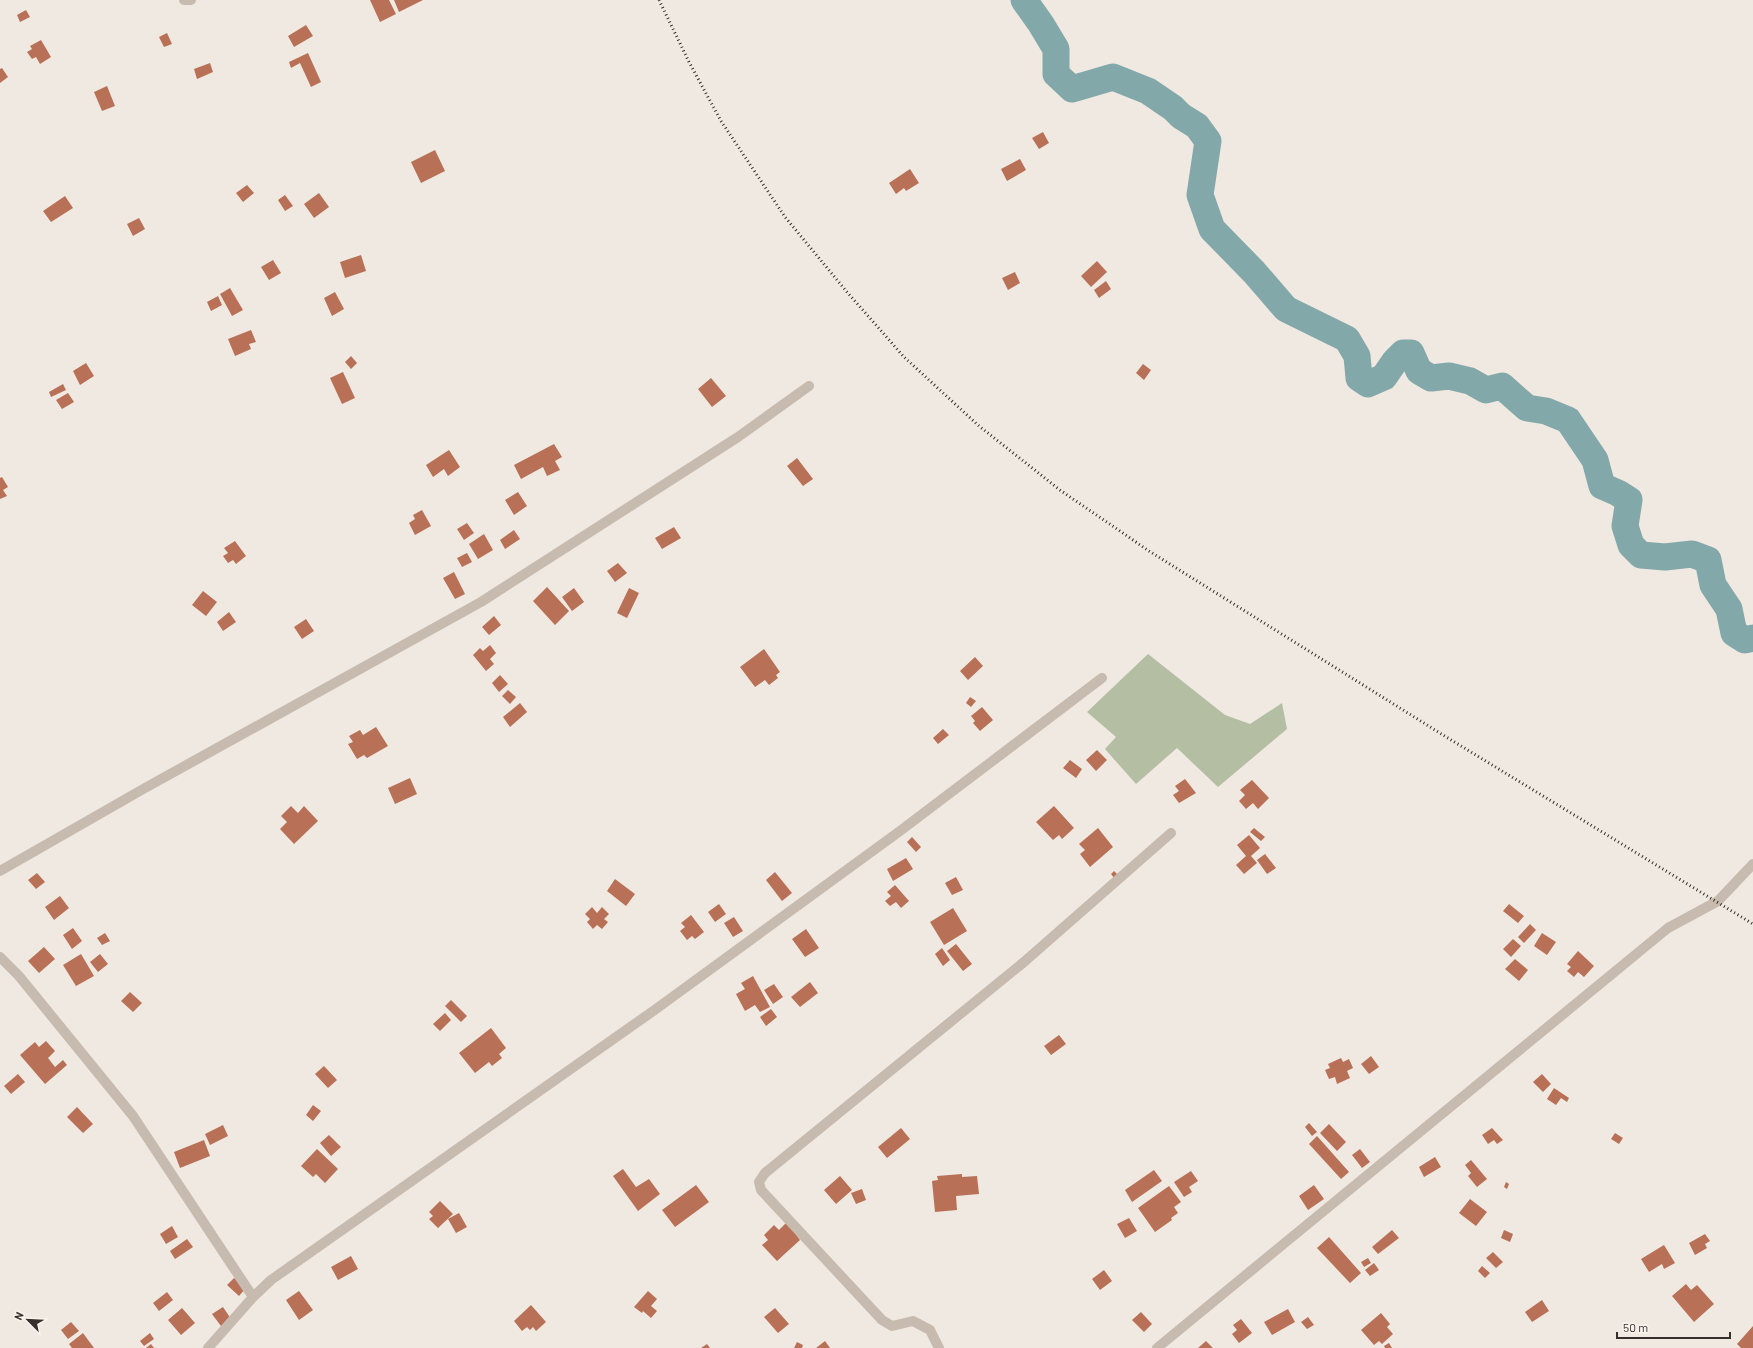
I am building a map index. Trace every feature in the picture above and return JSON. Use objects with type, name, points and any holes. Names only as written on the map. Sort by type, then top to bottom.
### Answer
[{"type":"street","points":[[184,0],[191,0]]},
{"type":"street","points":[[0,871],[145,788],[481,602],[738,437],[809,386]]},
{"type":"street","points":[[208,1348],[253,1297],[271,1280],[303,1256],[656,1009],[900,831],[1102,678]]},
{"type":"street","points":[[939,1348],[930,1330],[913,1320],[892,1326],[882,1320],[761,1190],[759,1182],[765,1173],[1024,962],[1171,833]]},
{"type":"street","points":[[1158,1348],[1668,928],[1718,901],[1753,864]]},
{"type":"street","points":[[0,957],[19,976],[133,1116],[253,1297]]},
{"type":"green space","points":[[1148,654],[1225,715],[1250,724],[1282,703],[1287,729],[1218,787],[1177,748],[1136,784],[1105,749],[1116,737],[1087,712]]},
{"type":"building","points":[[370,0],[389,0],[396,14],[380,22]]},
{"type":"building","points":[[394,0],[423,0],[399,12]]},
{"type":"building","points":[[26,10],[30,17],[20,22],[17,15]]},
{"type":"building","points":[[306,25],[313,36],[294,47],[288,36]]},
{"type":"building","points":[[167,33],[172,44],[164,47],[159,37]]},
{"type":"building","points":[[41,40],[51,57],[40,64],[36,57],[32,59],[27,52],[32,49],[30,46]]},
{"type":"building","points":[[308,53],[321,82],[311,87],[300,63],[291,68],[289,62]]},
{"type":"building","points":[[210,63],[213,72],[197,79],[194,69]]},
{"type":"building","points":[[2,68],[8,77],[0,83],[0,69]]},
{"type":"building","points":[[107,86],[115,106],[102,111],[94,92]]},
{"type":"building","points":[[1043,132],[1049,143],[1039,149],[1032,138]]},
{"type":"building","points":[[435,150],[445,171],[421,183],[411,162]]},
{"type":"building","points":[[1020,159],[1026,170],[1007,181],[1001,169]]},
{"type":"building","points":[[910,169],[919,183],[906,191],[904,188],[896,194],[889,183]]},
{"type":"building","points":[[247,185],[254,193],[243,202],[236,193]]},
{"type":"building","points":[[319,193],[329,207],[314,218],[304,204]]},
{"type":"building","points":[[285,195],[293,206],[285,211],[278,200]]},
{"type":"building","points":[[65,196],[73,208],[51,222],[43,211]]},
{"type":"building","points":[[139,218],[145,229],[133,236],[127,224]]},
{"type":"building","points":[[361,255],[366,271],[345,278],[340,262]]},
{"type":"building","points":[[273,260],[281,273],[269,280],[261,267]]},
{"type":"building","points":[[1097,261],[1107,272],[1091,287],[1081,276]]},
{"type":"building","points":[[1015,272],[1020,283],[1008,290],[1002,278]]},
{"type":"building","points":[[1106,281],[1111,289],[1099,298],[1094,290]]},
{"type":"building","points":[[230,288],[243,310],[232,316],[220,294]]},
{"type":"building","points":[[335,292],[344,309],[332,316],[324,298]]},
{"type":"building","points":[[218,296],[222,305],[211,311],[207,302]]},
{"type":"building","points":[[251,330],[256,342],[249,344],[251,349],[235,356],[228,339]]},
{"type":"building","points":[[351,356],[357,363],[351,369],[345,362]]},
{"type":"building","points":[[86,363],[94,376],[80,385],[73,371]]},
{"type":"building","points":[[1143,364],[1151,370],[1144,380],[1136,373]]},
{"type":"building","points":[[343,372],[355,398],[342,404],[330,378]]},
{"type":"building","points":[[711,378],[726,396],[712,407],[698,389]]},
{"type":"building","points":[[63,384],[66,390],[51,397],[49,392]]},
{"type":"building","points":[[68,393],[74,402],[62,409],[56,400]]},
{"type":"building","points":[[554,444],[562,457],[555,461],[560,470],[547,476],[543,467],[521,479],[514,465]]},
{"type":"building","points":[[449,450],[460,467],[448,476],[444,469],[433,477],[426,465]]},
{"type":"building","points":[[797,458],[813,479],[803,486],[787,466]]},
{"type":"building","points":[[2,477],[8,487],[3,490],[7,496],[0,499],[0,478]]},
{"type":"building","points":[[518,492],[527,506],[514,515],[505,500]]},
{"type":"building","points":[[422,510],[431,526],[415,535],[409,523],[415,519],[413,515]]},
{"type":"building","points":[[467,523],[474,533],[464,540],[457,529]]},
{"type":"building","points":[[674,527],[681,538],[662,549],[655,538]]},
{"type":"building","points":[[514,530],[520,539],[505,549],[500,540]]},
{"type":"building","points":[[484,534],[493,550],[478,559],[469,544]]},
{"type":"building","points":[[235,541],[246,556],[236,564],[233,560],[228,563],[223,556],[228,553],[224,548]]},
{"type":"building","points":[[467,553],[472,562],[462,567],[457,558]]},
{"type":"building","points":[[618,563],[627,573],[615,582],[607,571]]},
{"type":"building","points":[[454,572],[465,594],[455,599],[443,578]]},
{"type":"building","points":[[547,587],[569,611],[555,625],[533,601]]},
{"type":"building","points":[[574,588],[584,602],[572,611],[562,597]]},
{"type":"building","points":[[629,588],[639,593],[627,618],[617,613]]},
{"type":"building","points":[[203,591],[217,602],[206,616],[192,605]]},
{"type":"building","points":[[229,612],[236,622],[223,631],[217,622]]},
{"type":"building","points":[[494,616],[501,625],[489,635],[482,627]]},
{"type":"building","points":[[306,619],[314,631],[302,639],[294,627]]},
{"type":"building","points":[[490,645],[496,653],[490,659],[494,664],[486,671],[473,655],[480,648],[483,651]]},
{"type":"building","points":[[764,649],[780,672],[776,675],[778,678],[769,685],[765,680],[755,687],[740,667]]},
{"type":"building","points":[[975,657],[983,666],[968,680],[960,671]]},
{"type":"building","points":[[500,675],[508,684],[499,692],[492,683]]},
{"type":"building","points":[[508,690],[516,697],[510,704],[502,696]]},
{"type":"building","points":[[970,697],[976,701],[971,707],[966,703]]},
{"type":"building","points":[[520,703],[527,712],[510,727],[503,717]]},
{"type":"building","points":[[982,707],[993,720],[980,731],[973,723],[975,721],[971,716]]},
{"type":"building","points":[[376,727],[388,746],[367,758],[364,755],[357,759],[348,744],[353,742],[349,736],[360,730],[363,735]]},
{"type":"building","points":[[943,729],[949,735],[938,744],[933,738]]},
{"type":"building","points":[[1097,750],[1107,760],[1096,771],[1086,760]]},
{"type":"building","points":[[1070,760],[1082,769],[1076,778],[1063,768]]},
{"type":"building","points":[[410,778],[417,794],[395,804],[388,788]]},
{"type":"building","points":[[1185,779],[1196,793],[1179,803],[1173,795],[1179,791],[1175,786]]},
{"type":"building","points":[[1252,780],[1269,798],[1258,809],[1253,803],[1246,809],[1239,801],[1245,795],[1240,790]]},
{"type":"building","points":[[291,806],[298,813],[304,806],[318,821],[294,844],[280,829],[287,822],[281,816]]},
{"type":"building","points":[[1054,806],[1074,828],[1062,839],[1059,835],[1053,840],[1036,822]]},
{"type":"building","points":[[1098,828],[1113,847],[1090,867],[1080,854],[1085,850],[1079,844]]},
{"type":"building","points":[[1254,828],[1265,837],[1261,841],[1250,832]]},
{"type":"building","points":[[1249,835],[1260,848],[1251,856],[1257,863],[1244,874],[1236,865],[1246,856],[1237,845]]},
{"type":"building","points":[[912,837],[921,847],[916,852],[907,842]]},
{"type":"building","points":[[1265,854],[1276,868],[1267,874],[1257,860]]},
{"type":"building","points":[[906,858],[913,869],[893,881],[887,869]]},
{"type":"building","points":[[1114,871],[1118,875],[1115,879],[1111,874]]},
{"type":"building","points":[[775,872],[792,893],[782,901],[766,880]]},
{"type":"building","points":[[37,873],[45,882],[36,889],[28,880]]},
{"type":"building","points":[[956,877],[963,890],[952,895],[945,883]]},
{"type":"building","points":[[615,879],[635,894],[626,906],[607,891]]},
{"type":"building","points":[[895,885],[909,901],[901,908],[896,902],[890,906],[885,901],[891,896],[887,892]]},
{"type":"building","points":[[60,896],[69,908],[54,920],[45,907]]},
{"type":"building","points":[[719,904],[726,914],[715,922],[708,912]]},
{"type":"building","points":[[1509,904],[1524,916],[1518,923],[1503,911]]},
{"type":"building","points":[[592,907],[597,913],[602,907],[609,914],[604,919],[608,922],[602,929],[597,925],[593,929],[587,922],[590,919],[585,914]]},
{"type":"building","points":[[953,908],[967,931],[944,945],[930,922]]},
{"type":"building","points":[[691,915],[704,932],[695,939],[692,936],[687,940],[680,931],[685,927],[681,923]]},
{"type":"building","points":[[734,917],[743,931],[733,937],[724,923]]},
{"type":"building","points":[[1530,924],[1536,930],[1524,943],[1518,937]]},
{"type":"building","points":[[73,928],[82,941],[72,949],[63,935]]},
{"type":"building","points":[[806,929],[819,948],[805,957],[792,939]]},
{"type":"building","points":[[105,933],[110,941],[102,945],[97,938]]},
{"type":"building","points":[[1542,933],[1556,942],[1547,955],[1534,946]]},
{"type":"building","points":[[1513,939],[1521,946],[1511,957],[1503,949]]},
{"type":"building","points":[[956,944],[972,964],[963,971],[947,951]]},
{"type":"building","points":[[44,947],[55,959],[39,973],[28,961]]},
{"type":"building","points":[[942,948],[950,960],[943,966],[935,954]]},
{"type":"building","points":[[1578,951],[1594,966],[1584,977],[1578,972],[1574,977],[1567,971],[1571,967],[1567,964]]},
{"type":"building","points":[[81,954],[94,976],[76,986],[63,965]]},
{"type":"building","points":[[100,954],[108,964],[98,972],[90,962]]},
{"type":"building","points":[[1515,959],[1528,970],[1519,981],[1505,969]]},
{"type":"building","points":[[753,976],[770,1007],[760,1012],[755,1005],[745,1011],[736,994],[745,989],[741,983]]},
{"type":"building","points":[[810,982],[818,993],[800,1007],[791,997]]},
{"type":"building","points":[[774,984],[783,997],[773,1004],[764,990]]},
{"type":"building","points":[[130,992],[142,1003],[133,1012],[121,1001]]},
{"type":"building","points":[[451,1000],[467,1016],[461,1022],[445,1006]]},
{"type":"building","points":[[771,1009],[777,1017],[766,1026],[760,1017]]},
{"type":"building","points":[[445,1013],[451,1020],[440,1031],[433,1024]]},
{"type":"building","points":[[491,1028],[506,1048],[499,1054],[502,1058],[492,1066],[489,1062],[475,1073],[459,1053]]},
{"type":"building","points":[[1059,1035],[1066,1044],[1051,1055],[1044,1046]]},
{"type":"building","points":[[46,1041],[55,1051],[48,1058],[55,1067],[63,1060],[67,1065],[45,1084],[20,1055],[35,1042],[39,1047]]},
{"type":"building","points":[[1371,1056],[1379,1067],[1369,1074],[1361,1064]]},
{"type":"building","points":[[1341,1058],[1343,1062],[1349,1059],[1353,1068],[1347,1071],[1350,1078],[1337,1084],[1335,1077],[1329,1079],[1325,1070],[1330,1068],[1328,1064]]},
{"type":"building","points":[[324,1066],[337,1080],[328,1088],[315,1074]]},
{"type":"building","points":[[18,1074],[25,1082],[11,1094],[4,1086]]},
{"type":"building","points":[[1542,1074],[1551,1084],[1543,1092],[1533,1082]]},
{"type":"building","points":[[1554,1088],[1569,1098],[1567,1102],[1561,1098],[1556,1105],[1547,1099]]},
{"type":"building","points":[[313,1105],[321,1111],[313,1121],[306,1115]]},
{"type":"building","points":[[77,1107],[93,1124],[83,1133],[67,1117]]},
{"type":"building","points":[[1309,1123],[1317,1132],[1312,1136],[1305,1127]]},
{"type":"building","points":[[1329,1124],[1346,1142],[1337,1151],[1320,1133]]},
{"type":"building","points":[[223,1125],[228,1136],[210,1145],[205,1134]]},
{"type":"building","points":[[901,1128],[910,1139],[887,1158],[878,1147]]},
{"type":"building","points":[[1492,1128],[1503,1140],[1497,1144],[1494,1140],[1488,1144],[1482,1135]]},
{"type":"building","points":[[1615,1133],[1623,1138],[1619,1144],[1611,1139]]},
{"type":"building","points":[[329,1135],[341,1147],[331,1156],[320,1143]]},
{"type":"building","points":[[1317,1136],[1349,1172],[1341,1179],[1309,1144]]},
{"type":"building","points":[[204,1140],[210,1156],[180,1168],[174,1152]]},
{"type":"building","points":[[317,1149],[338,1169],[325,1183],[316,1174],[313,1177],[301,1166]]},
{"type":"building","points":[[1360,1149],[1370,1162],[1362,1168],[1352,1155]]},
{"type":"building","points":[[1435,1157],[1441,1167],[1424,1177],[1419,1167]]},
{"type":"building","points":[[1471,1160],[1487,1179],[1477,1187],[1468,1176],[1471,1173],[1465,1165]]},
{"type":"building","points":[[623,1169],[636,1187],[649,1179],[660,1194],[638,1211],[613,1176]]},
{"type":"building","points":[[1154,1170],[1162,1181],[1132,1202],[1125,1190]]},
{"type":"building","points":[[1191,1171],[1198,1181],[1189,1187],[1192,1192],[1184,1197],[1174,1182]]},
{"type":"building","points":[[962,1174],[962,1177],[977,1176],[979,1194],[956,1196],[957,1210],[935,1212],[932,1181],[938,1180],[937,1176]]},
{"type":"building","points":[[840,1176],[852,1190],[836,1204],[824,1190]]},
{"type":"building","points":[[1506,1182],[1509,1184],[1507,1189],[1504,1187]]},
{"type":"building","points":[[696,1185],[709,1202],[675,1227],[662,1210]]},
{"type":"building","points":[[1314,1185],[1324,1199],[1308,1210],[1299,1196]]},
{"type":"building","points":[[1169,1186],[1181,1202],[1174,1207],[1178,1213],[1171,1218],[1172,1220],[1155,1232],[1138,1208]]},
{"type":"building","points":[[862,1189],[866,1200],[856,1204],[851,1193]]},
{"type":"building","points":[[1470,1199],[1487,1212],[1476,1226],[1459,1213]]},
{"type":"building","points":[[440,1201],[453,1214],[438,1228],[429,1219],[433,1216],[429,1212]]},
{"type":"building","points":[[459,1213],[467,1227],[456,1233],[448,1219]]},
{"type":"building","points":[[1129,1218],[1137,1231],[1125,1238],[1117,1224]]},
{"type":"building","points":[[787,1222],[798,1235],[797,1236],[800,1240],[777,1261],[762,1245],[768,1240],[764,1235],[774,1225],[779,1230]]},
{"type":"building","points":[[172,1226],[178,1237],[166,1244],[160,1234]]},
{"type":"building","points":[[1392,1230],[1399,1238],[1378,1254],[1372,1247]]},
{"type":"building","points":[[1504,1230],[1513,1234],[1510,1242],[1501,1238]]},
{"type":"building","points":[[1705,1234],[1710,1241],[1705,1244],[1707,1248],[1695,1255],[1689,1243]]},
{"type":"building","points":[[1329,1237],[1361,1273],[1350,1283],[1317,1248]]},
{"type":"building","points":[[187,1239],[193,1247],[175,1259],[170,1251]]},
{"type":"building","points":[[1664,1245],[1675,1263],[1664,1269],[1662,1264],[1649,1272],[1641,1259]]},
{"type":"building","points":[[1493,1252],[1503,1262],[1496,1268],[1486,1258]]},
{"type":"building","points":[[351,1256],[358,1269],[338,1280],[331,1267]]},
{"type":"building","points":[[1368,1258],[1371,1263],[1364,1267],[1361,1262]]},
{"type":"building","points":[[1374,1263],[1379,1270],[1370,1276],[1365,1270]]},
{"type":"building","points":[[1482,1266],[1490,1273],[1485,1278],[1478,1271]]},
{"type":"building","points":[[1104,1270],[1112,1281],[1100,1290],[1092,1279]]},
{"type":"building","points":[[234,1278],[246,1288],[239,1296],[227,1285]]},
{"type":"building","points":[[1686,1284],[1691,1290],[1697,1285],[1714,1304],[1694,1322],[1672,1296]]},
{"type":"building","points":[[299,1291],[313,1310],[299,1320],[286,1300]]},
{"type":"building","points":[[648,1291],[657,1299],[651,1306],[657,1311],[651,1318],[643,1311],[642,1313],[634,1307]]},
{"type":"building","points":[[167,1292],[173,1300],[159,1311],[153,1303]]},
{"type":"building","points":[[1542,1300],[1549,1311],[1532,1322],[1525,1312]]},
{"type":"building","points":[[531,1305],[546,1322],[536,1331],[533,1327],[530,1330],[527,1327],[522,1331],[514,1321]]},
{"type":"building","points":[[223,1307],[231,1319],[221,1326],[212,1314]]},
{"type":"building","points":[[182,1308],[195,1323],[181,1335],[168,1320]]},
{"type":"building","points":[[775,1308],[789,1324],[778,1333],[764,1317]]},
{"type":"building","points":[[1288,1309],[1295,1322],[1272,1335],[1264,1322]]},
{"type":"building","points":[[1141,1312],[1152,1324],[1144,1332],[1132,1320]]},
{"type":"building","points":[[1381,1313],[1390,1324],[1387,1327],[1393,1334],[1382,1344],[1379,1341],[1374,1345],[1361,1330]]},
{"type":"building","points":[[1308,1317],[1314,1325],[1307,1329],[1301,1322]]},
{"type":"building","points":[[1241,1319],[1252,1333],[1239,1343],[1232,1334],[1237,1330],[1233,1325]]},
{"type":"building","points":[[71,1322],[79,1331],[68,1339],[61,1330]]},
{"type":"building","points":[[1753,1326],[1753,1348],[1741,1348],[1737,1344]]},
{"type":"building","points":[[83,1333],[94,1348],[72,1348],[69,1344]]},
{"type":"building","points":[[150,1333],[154,1339],[144,1346],[140,1341]]},
{"type":"building","points":[[825,1341],[830,1348],[816,1348]]},
{"type":"building","points":[[1206,1341],[1213,1348],[1198,1348]]},
{"type":"building","points":[[797,1342],[803,1345],[802,1348],[794,1348]]},
{"type":"building","points":[[1389,1343],[1392,1348],[1385,1348],[1384,1346]]},
{"type":"building","points":[[151,1344],[154,1348],[146,1348]]},
{"type":"building","points":[[707,1344],[710,1348],[701,1348]]},
{"type":"waterway","points":[[1024,0],[1056,49],[1056,74],[1072,89],[1113,77],[1148,91],[1197,126],[1208,141],[1200,195],[1212,229],[1254,272],[1286,309],[1347,339],[1357,356],[1359,378],[1368,384],[1384,377],[1395,361],[1403,353],[1411,353],[1419,371],[1431,378],[1449,376],[1470,381],[1486,390],[1502,386],[1527,408],[1546,411],[1568,420],[1595,460],[1602,486],[1629,500],[1625,526],[1631,545],[1641,555],[1665,557],[1692,554],[1708,560],[1713,585],[1729,609],[1734,633],[1745,640],[1753,638]]},
{"type":"railway","points":[[659,0],[689,62],[721,121],[785,217],[847,292],[904,357],[979,426],[1060,490],[1149,551],[1443,735],[1753,924]]}]
